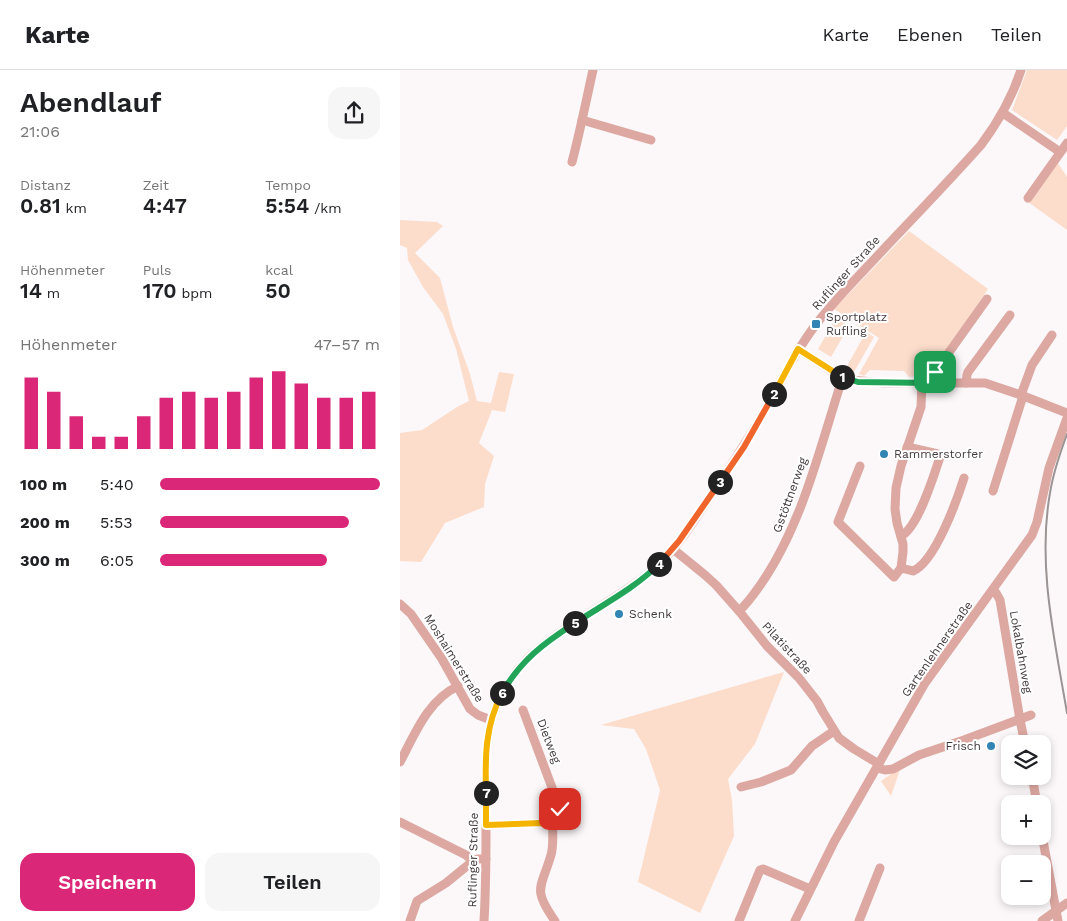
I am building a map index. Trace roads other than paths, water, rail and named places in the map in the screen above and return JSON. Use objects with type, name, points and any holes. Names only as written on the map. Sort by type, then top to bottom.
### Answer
[{"type":"street","points":[[572,162],[593,70]]},
{"type":"street","name":"Ruflinger Straße","points":[[484,921],[486,753],[491,720],[514,674],[529,656],[548,640],[644,578],[673,549],[744,447],[798,349],[814,326],[981,145],[1003,113],[1021,70]]},
{"type":"street","points":[[1003,113],[1060,152]]},
{"type":"street","points":[[582,120],[651,140]]},
{"type":"street","points":[[1028,198],[1067,142]]},
{"type":"street","points":[[932,383],[935,372],[987,299]]},
{"type":"street","points":[[966,383],[966,375],[1010,315]]},
{"type":"street","points":[[993,492],[1022,395],[1035,360],[1052,335]]},
{"type":"street","points":[[798,349],[836,374],[858,382],[985,383],[1067,413]]},
{"type":"street","name":"Gstöttnerweg","points":[[739,611],[750,600],[768,575],[788,539],[806,492],[844,378]]},
{"type":"street","points":[[860,466],[838,522],[894,576],[902,568],[903,552],[897,523],[895,499],[898,477],[921,407],[922,383]]},
{"type":"street","name":"Gartenlehnerstraße","points":[[795,921],[834,842],[925,683],[1032,535],[1037,522],[1049,468],[1067,418]]},
{"type":"street","points":[[901,536],[908,532],[919,513],[940,457],[938,454],[907,447]]},
{"type":"street","points":[[902,568],[913,571],[917,569],[931,553],[951,512],[964,478]]},
{"type":"street","name":"Pilatistraße","points":[[673,549],[705,575],[739,611],[767,646],[789,667],[810,691],[839,738],[878,766]]},
{"type":"street","name":"Lokalbahnweg","points":[[993,590],[1000,600],[1024,735]]},
{"type":"street","name":"Moshaimerstraße","points":[[400,604],[411,614],[429,639],[470,709],[478,715],[491,720]]},
{"type":"street","points":[[400,762],[427,712],[448,692],[458,686]]},
{"type":"street","name":"Dietweg","points":[[524,710],[560,809],[559,816],[553,824]]},
{"type":"street","points":[[878,766],[885,770],[893,769],[919,755],[1031,715]]},
{"type":"street","points":[[741,787],[761,782],[792,770],[817,741],[834,731]]},
{"type":"street","points":[[400,822],[466,855],[473,861]]},
{"type":"street","points":[[486,825],[553,824],[552,851],[543,876],[540,894],[555,921]]},
{"type":"street","points":[[1044,845],[1058,921]]},
{"type":"street","points":[[410,921],[417,901],[446,883],[473,861],[486,859]]},
{"type":"street","points":[[859,921],[880,868]]},
{"type":"street","points":[[739,921],[760,870],[763,869],[810,889]]},
{"type":"street","points":[[1042,921],[1067,903]]},
{"type":"railway","points":[[1067,434],[1051,486],[1045,548],[1049,603],[1067,713]]},
{"type":"place","name":"Sportplatz Rufling","points":[[816,324]]},
{"type":"place","name":"Rammerstorfer","points":[[884,454]]},
{"type":"place","name":"Schenk","points":[[619,614]]},
{"type":"place","name":"Frisch","points":[[991,746]]}]
